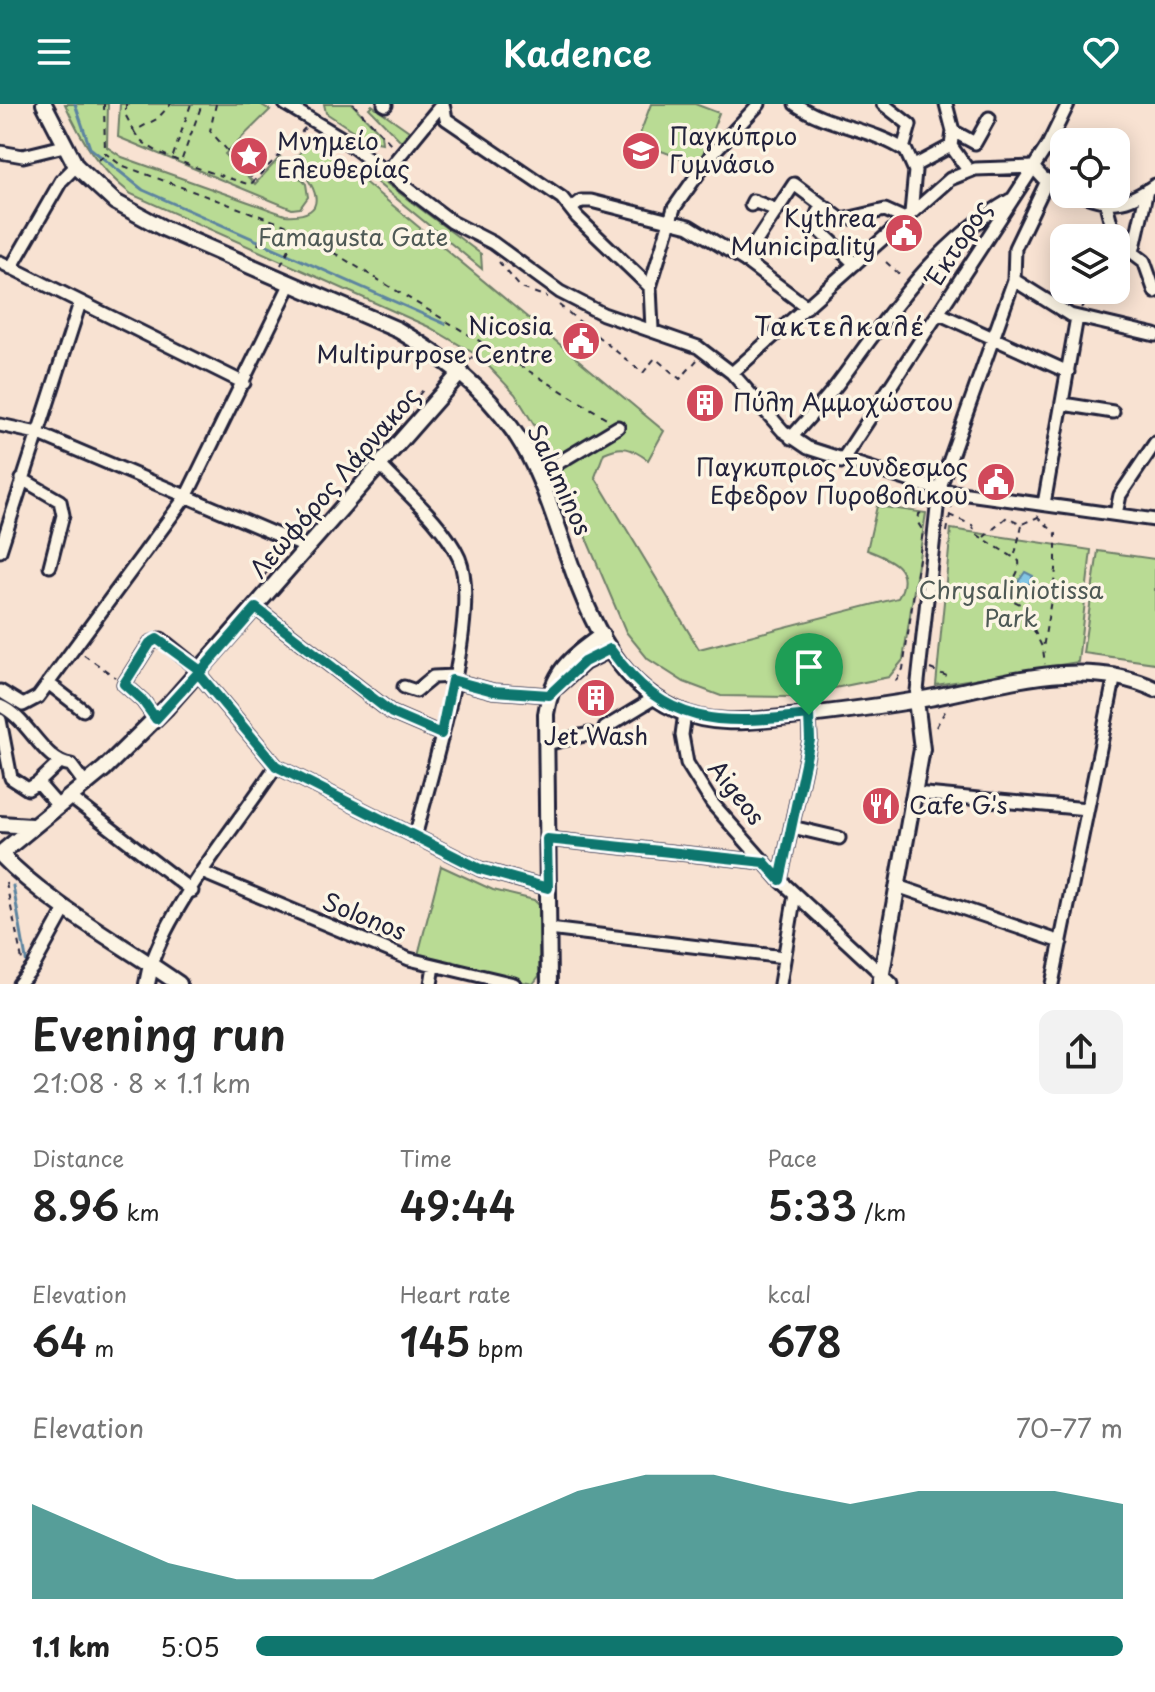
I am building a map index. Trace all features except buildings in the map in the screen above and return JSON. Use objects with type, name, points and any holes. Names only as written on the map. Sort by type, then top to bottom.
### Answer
[{"type":"main road","name":"Salaminos","points":[[44,104],[76,166],[115,202],[398,330],[461,372],[515,432],[538,475],[610,649],[625,670],[656,697],[685,713],[728,721],[809,715],[1076,672],[1115,675],[1155,689]]},
{"type":"main road","name":"Λεωφόρος Λάρνακος","points":[[0,854],[85,784],[156,719],[461,372]]},
{"type":"main road","points":[[549,984],[546,744],[549,695],[562,666],[602,635]]},
{"type":"main road","points":[[549,695],[584,662],[610,649]]},
{"type":"main road","points":[[884,982],[922,734],[916,700]]},
{"type":"main road","points":[[0,824],[31,826]]},
{"type":"main road","points":[[0,854],[31,886],[64,911],[179,984]]},
{"type":"main road","points":[[147,984],[151,965]]},
{"type":"street","points":[[285,104],[304,108],[452,222],[493,243],[560,292],[603,314],[698,347],[732,373],[791,438],[841,462],[939,490],[1155,520]]},
{"type":"street","points":[[387,171],[425,130],[443,104]]},
{"type":"street","points":[[443,104],[446,119],[562,198],[650,287]]},
{"type":"street","points":[[652,329],[650,287],[673,221],[674,208],[694,178],[759,104]]},
{"type":"street","points":[[795,104],[816,117],[854,128],[903,149],[914,166],[916,185],[908,216]]},
{"type":"street","points":[[883,104],[907,121],[909,130],[903,149]]},
{"type":"street","points":[[946,104],[953,131],[951,146],[968,170]]},
{"type":"street","name":"Έκτορος","points":[[841,462],[1014,198],[1068,104]]},
{"type":"street","points":[[953,131],[975,143],[991,112]]},
{"type":"street","points":[[0,152],[23,156],[64,146]]},
{"type":"street","points":[[914,166],[951,146]]},
{"type":"street","points":[[76,166],[61,181],[3,266],[244,383]]},
{"type":"street","points":[[732,373],[950,179],[968,170],[1033,167],[1050,182]]},
{"type":"street","points":[[916,700],[939,490],[996,340],[1014,280],[1015,248],[1047,181]]},
{"type":"street","points":[[744,260],[794,184],[842,220],[885,210],[908,216]]},
{"type":"street","points":[[916,185],[927,199]]},
{"type":"street","points":[[1130,200],[1151,188]]},
{"type":"street","points":[[1133,252],[1151,188]]},
{"type":"street","points":[[791,438],[837,385],[888,312],[942,250],[973,224],[1014,198]]},
{"type":"street","points":[[571,209],[585,200],[673,221],[697,230],[807,307]]},
{"type":"street","points":[[751,205],[753,201],[777,210]]},
{"type":"street","points":[[821,205],[813,224],[855,264]]},
{"type":"street","points":[[1130,250],[1147,266],[1155,292]]},
{"type":"street","points":[[1014,280],[1078,315],[1155,335]]},
{"type":"street","points":[[0,694],[23,705],[38,697],[187,495],[291,283]]},
{"type":"street","points":[[0,551],[80,303]]},
{"type":"street","points":[[940,314],[1068,372]]},
{"type":"street","points":[[1040,506],[1063,404],[1078,315]]},
{"type":"street","points":[[1063,404],[1113,412]]},
{"type":"street","points":[[0,425],[37,433],[308,548]]},
{"type":"street","points":[[538,475],[618,427]]},
{"type":"street","points":[[1116,514],[1120,495],[1150,461],[1155,443]]},
{"type":"street","points":[[380,465],[453,546],[460,561],[467,594],[467,614],[415,837]]},
{"type":"street","points":[[22,479],[60,501],[63,515],[50,566]]},
{"type":"street","points":[[256,608],[392,713],[441,734]]},
{"type":"street","points":[[156,719],[143,701],[124,684],[150,643],[157,639],[200,672],[276,766],[493,875],[548,888]]},
{"type":"street","points":[[1052,984],[1115,675]]},
{"type":"street","points":[[404,687],[416,691],[433,677],[453,678],[493,691],[549,695]]},
{"type":"street","points":[[48,683],[83,710]]},
{"type":"street","points":[[605,728],[656,697]]},
{"type":"street","points":[[0,706],[27,727],[59,763],[71,765],[85,784]]},
{"type":"street","name":"Aigeos","points":[[685,713],[683,744],[690,771],[712,803],[780,880],[884,982]]},
{"type":"street","points":[[780,880],[810,740],[809,715]]},
{"type":"street","points":[[0,720],[11,778],[28,789],[59,763]]},
{"type":"street","points":[[546,744],[589,734]]},
{"type":"street","points":[[151,965],[162,939],[192,891],[276,766]]},
{"type":"street","points":[[38,783],[192,891]]},
{"type":"street","points":[[915,793],[1087,809]]},
{"type":"street","points":[[792,827],[839,838]]},
{"type":"street","points":[[547,839],[764,862]]},
{"type":"street","name":"Solonos","points":[[204,873],[350,936],[434,966],[514,984]]},
{"type":"street","points":[[897,886],[1061,942]]},
{"type":"street","points":[[780,984],[795,894]]},
{"type":"street","points":[[22,981],[64,911]]},
{"type":"street","points":[[549,929],[784,957]]},
{"type":"street","points":[[431,984],[434,966]]},
{"type":"path","points":[[104,104],[105,153],[121,165],[293,228],[618,427]]},
{"type":"path","points":[[126,104],[126,116],[138,140],[172,157],[250,185],[307,125]]},
{"type":"path","points":[[134,131],[157,119],[171,104]]},
{"type":"path","points":[[172,157],[191,104]]},
{"type":"path","points":[[182,160],[202,104]]},
{"type":"path","points":[[216,104],[210,131],[254,181]]},
{"type":"path","points":[[353,104],[401,153]]},
{"type":"path","points":[[99,160],[103,156]]},
{"type":"path","points":[[258,245],[261,238]]},
{"type":"path","points":[[281,266],[289,249]]},
{"type":"path","points":[[497,261],[521,288],[550,298],[643,373],[655,358],[680,379],[698,358]]},
{"type":"path","points":[[886,262],[899,274]]},
{"type":"path","points":[[1078,315],[1085,304]]},
{"type":"path","points":[[461,372],[484,343]]},
{"type":"path","points":[[357,469],[423,390]]},
{"type":"path","points":[[945,544],[952,502],[959,499]]},
{"type":"path","points":[[1038,517],[1040,506]]},
{"type":"path","points":[[896,681],[903,669],[923,531],[918,523],[919,514],[928,509]]},
{"type":"path","points":[[949,515],[972,525],[976,534],[1014,556],[1020,566],[1007,588],[1008,598],[1022,605],[1043,649]]},
{"type":"path","points":[[983,538],[1007,517],[1022,524],[1038,517]]},
{"type":"path","points":[[1038,517],[1056,534],[1056,570],[1043,649],[1046,677]]},
{"type":"path","points":[[1014,556],[1022,524]]},
{"type":"path","points":[[72,650],[124,684]]},
{"type":"path","points":[[929,669],[947,676]]},
{"type":"path","points":[[936,727],[942,712],[951,705]]},
{"type":"path","points":[[6,883],[22,981]]},
{"type":"green space","name":"Famagusta Gate","points":[[65,104],[108,104],[107,147],[122,157],[285,215],[310,211],[315,205],[313,188],[292,161],[313,139],[664,431],[648,460],[627,449],[611,450],[604,453],[595,477],[699,649],[898,598],[903,588],[902,572],[892,561],[867,550],[877,506],[926,513],[903,660],[889,677],[790,697],[721,696],[684,682],[648,659],[626,632],[547,446],[515,394],[480,357],[429,327],[131,194],[92,153]]},
{"type":"green space","points":[[120,104],[260,104],[270,110],[225,154],[255,184],[280,157],[306,184],[308,197],[300,208],[292,209],[118,137]]},
{"type":"green space","points":[[324,104],[352,104],[381,134],[382,143],[367,140],[326,113]]},
{"type":"green space","points":[[651,104],[695,104],[719,113],[699,165],[637,142]]},
{"type":"green space","points":[[372,105],[409,131],[401,141],[369,108]]},
{"type":"green space","points":[[378,177],[481,254],[482,269],[375,181]]},
{"type":"green space","name":"Chrysaliniotissa Park","points":[[951,529],[1091,550],[1078,662],[936,685]]},
{"type":"green space","points":[[1098,551],[1155,559],[1155,663],[1083,653]]},
{"type":"green space","points":[[441,866],[493,890],[534,900],[539,905],[539,976],[533,984],[417,959]]},
{"type":"water","points":[[1025,572],[1033,576],[1023,597],[1018,593],[1018,582]]},
{"type":"waterway","points":[[75,104],[90,148],[143,190],[445,324]]},
{"type":"waterway","points":[[13,886],[27,965]]},
{"type":"place","name":"Παγκύπριο Γυμνάσιο","points":[[641,151]]},
{"type":"place","name":"Μνημείο Ελευθερίας","points":[[249,156]]},
{"type":"place","name":"Kythrea Municipality","points":[[904,233]]},
{"type":"place","name":"Nicosia Multipurpose Centre","points":[[581,341]]},
{"type":"place","name":"Πύλη Αμμοχώστου","points":[[705,403]]},
{"type":"place","name":"Παγκυπριος Συνδεσμος Εφεδρον Πυροβολικου","points":[[996,482]]},
{"type":"place","name":"Jet Wash","points":[[596,698]]},
{"type":"place","name":"Cafe G's","points":[[881,806]]},
{"type":"district","name":"Τακτελκαλέ","points":[[840,327]]},
{"type":"route","points":[[256,608],[392,713],[441,734],[452,680],[493,691],[549,695],[584,662],[610,649],[625,670],[651,694],[675,709],[698,718],[745,721],[809,715],[810,740],[780,880],[764,862],[547,839],[548,888],[504,879],[480,869],[276,766],[198,673],[156,719],[143,701],[124,684],[150,643],[157,639],[164,641],[201,671],[256,608]]}]
